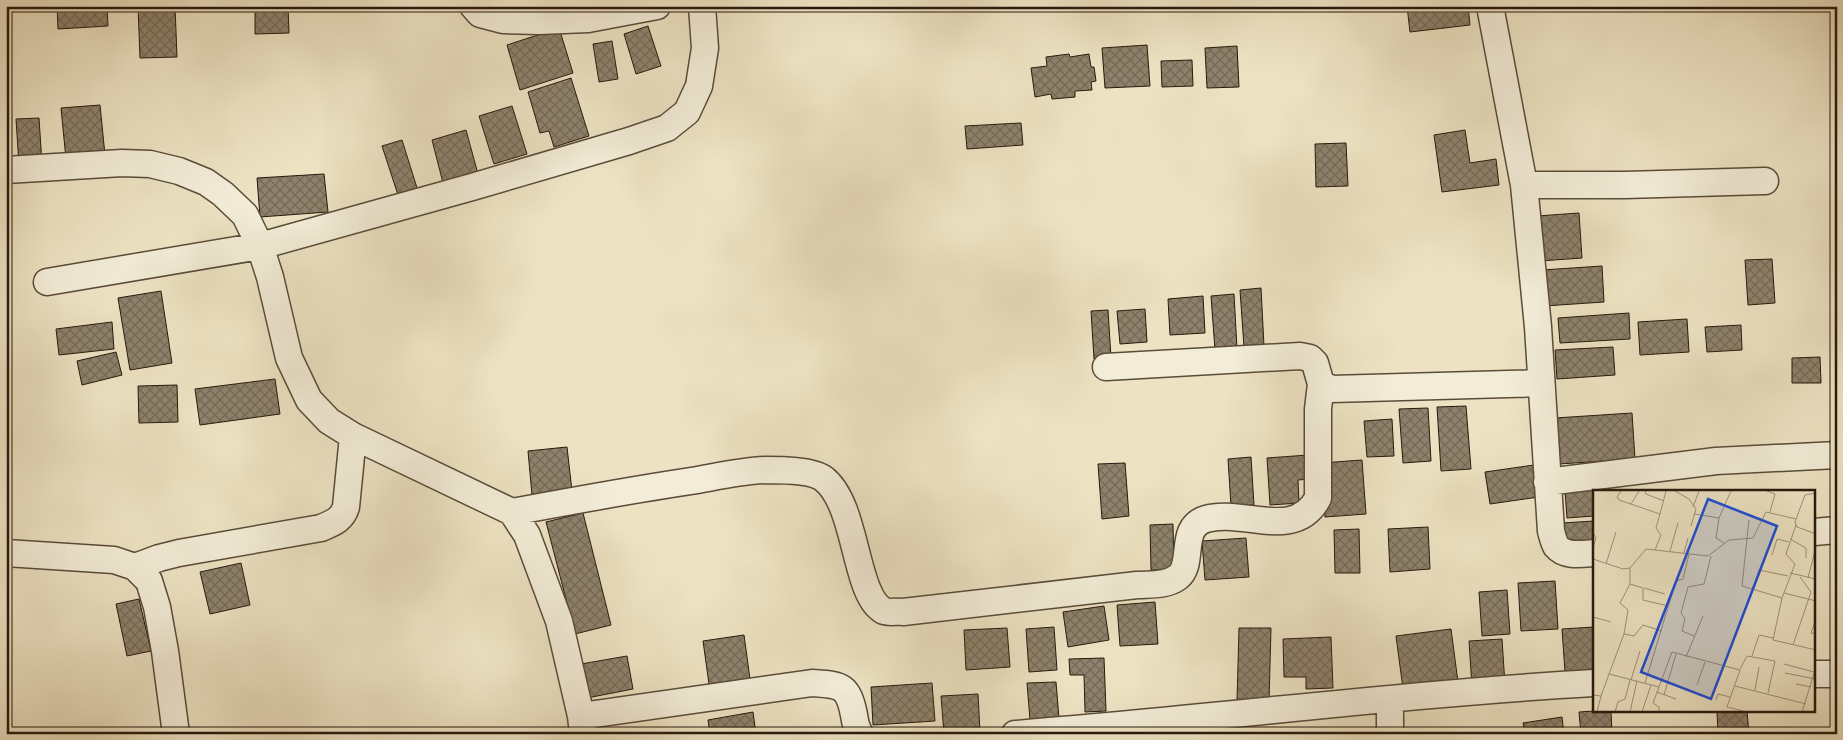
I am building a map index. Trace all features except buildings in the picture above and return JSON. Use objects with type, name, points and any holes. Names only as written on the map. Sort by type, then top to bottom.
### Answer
[{"type":"street","points":[[473,6],[480,14],[502,20],[538,21],[588,19],[657,6]]},
{"type":"street","points":[[47,282],[260,246],[472,187],[667,128],[687,112],[700,86],[705,48],[702,6]]},
{"type":"street","points":[[1490,6],[1524,185],[1538,327],[1540,382],[1551,531],[1556,546],[1564,552],[1576,554],[1593,553]]},
{"type":"street","points":[[6,170],[122,163],[150,164],[179,171],[206,182],[223,194],[245,215],[260,246],[270,277],[289,358],[309,400],[329,421],[353,436],[512,512],[528,535],[559,621],[582,725],[812,683],[832,685],[845,689],[851,699],[857,729],[860,734]]},
{"type":"street","points":[[1524,185],[1625,185],[1765,181]]},
{"type":"street","points":[[512,512],[607,494],[764,470],[797,470],[824,478],[840,500],[848,521],[865,584],[872,601],[885,611],[903,612],[1171,581],[1180,576],[1185,566],[1188,539],[1197,522],[1217,517],[1278,521],[1296,519],[1307,514],[1314,506],[1318,498],[1318,409],[1321,384],[1315,363],[1310,358],[1300,356],[1106,367]]},
{"type":"street","points":[[1321,384],[1326,387],[1342,389],[1540,382]]},
{"type":"street","points":[[135,567],[179,553],[321,528],[334,523],[343,516],[346,506],[353,436]]},
{"type":"street","points":[[1547,482],[1716,461],[1837,455]]},
{"type":"street","points":[[1816,532],[1837,530]]},
{"type":"street","points":[[6,552],[114,560],[135,567],[149,581],[157,607],[166,651],[176,734]]},
{"type":"street","points":[[1816,674],[1837,674]]},
{"type":"street","points":[[1015,734],[1135,729],[1390,699],[1593,683]]},
{"type":"street","points":[[1390,699],[1390,734]]}]
